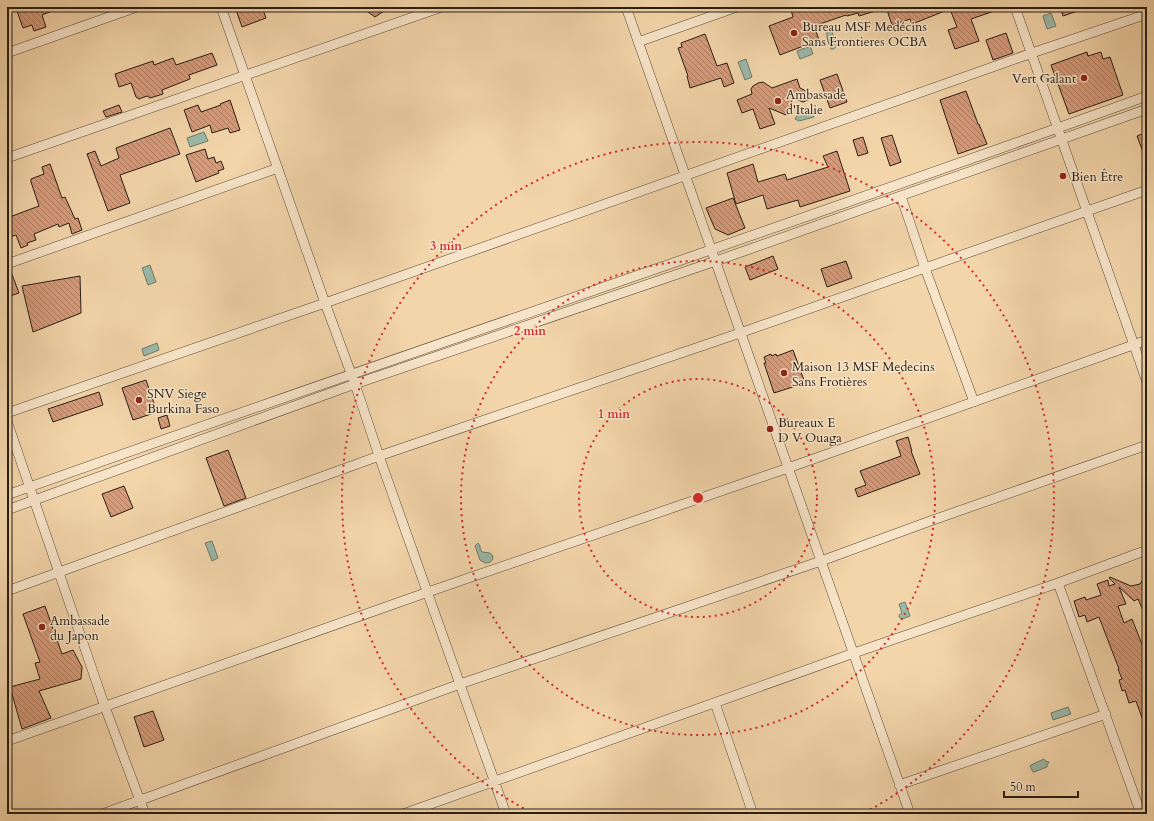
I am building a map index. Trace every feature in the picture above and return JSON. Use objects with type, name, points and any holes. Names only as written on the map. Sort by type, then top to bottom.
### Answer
[{"type":"street","points":[[7,53],[137,7]]},
{"type":"street","points":[[221,7],[506,814]]},
{"type":"street","points":[[7,158],[442,7]]},
{"type":"street","points":[[626,7],[910,814]]},
{"type":"street","points":[[638,42],[737,7]]},
{"type":"street","points":[[1015,7],[1147,382]]},
{"type":"street","points":[[7,413],[325,303],[1032,53],[1147,14]]},
{"type":"street","points":[[7,495],[351,374],[712,250],[1147,96]]},
{"type":"street","points":[[7,510],[355,384],[716,261],[1147,109]]},
{"type":"street","points":[[7,264],[278,168]]},
{"type":"street","points":[[7,591],[379,456],[740,334],[1147,190]]},
{"type":"street","points":[[901,196],[925,268],[974,402]]},
{"type":"street","points":[[7,741],[428,592],[788,468],[1147,340]]},
{"type":"street","points":[[7,421],[145,814]]},
{"type":"street","points":[[102,814],[460,684],[821,561],[1147,445]]},
{"type":"street","points":[[403,814],[854,653],[1058,583],[1147,550]]},
{"type":"street","points":[[1058,583],[1141,814]]},
{"type":"street","points":[[715,703],[753,814]]},
{"type":"street","points":[[899,785],[1106,714]]},
{"type":"shaded area","points":[[1051,13],[1056,26],[1047,29],[1043,16]]},
{"type":"shaded area","points":[[828,31],[832,32],[837,45],[833,49],[831,49],[828,41]]},
{"type":"shaded area","points":[[810,46],[813,54],[800,59],[797,51]]},
{"type":"shaded area","points":[[746,59],[752,77],[745,80],[738,62]]},
{"type":"shaded area","points":[[812,111],[814,117],[799,121],[795,119],[798,114]]},
{"type":"shaded area","points":[[204,132],[208,141],[190,147],[187,138]]},
{"type":"shaded area","points":[[150,265],[156,282],[148,285],[142,268]]},
{"type":"shaded area","points":[[157,343],[159,350],[144,356],[142,349]]},
{"type":"shaded area","points":[[212,541],[218,558],[212,561],[205,543]]},
{"type":"shaded area","points":[[478,543],[482,552],[490,553],[493,556],[490,562],[485,563],[480,560],[475,546]]},
{"type":"shaded area","points":[[905,602],[910,616],[902,619],[899,617],[902,613],[899,604]]},
{"type":"shaded area","points":[[1068,707],[1071,714],[1053,720],[1051,713]]},
{"type":"shaded area","points":[[1044,759],[1045,761],[1049,762],[1047,767],[1033,772],[1030,766]]},
{"type":"building","points":[[21,7],[60,8],[42,15],[46,27],[34,31],[32,25],[23,28],[17,11],[22,10]]},
{"type":"building","points":[[235,7],[262,7],[266,18],[242,27]]},
{"type":"building","points":[[361,7],[390,7],[375,17]]},
{"type":"building","name":"Bureau MSF Medécins Sans Frontieres OCBA","points":[[790,7],[882,7],[882,9],[859,16],[858,13],[846,15],[814,26],[819,40],[780,55],[769,26],[793,17]]},
{"type":"building","points":[[886,7],[1003,8],[971,19],[979,41],[955,49],[948,30],[957,27],[950,9],[912,24],[910,19],[892,25]]},
{"type":"building","points":[[1060,7],[1086,7],[1086,8],[1063,16]]},
{"type":"building","points":[[1006,33],[1013,53],[993,60],[986,40]]},
{"type":"building","points":[[705,34],[717,66],[727,63],[734,83],[724,87],[721,78],[690,88],[688,76],[678,48],[682,47],[681,43]]},
{"type":"building","points":[[1087,52],[1088,56],[1101,52],[1103,59],[1110,57],[1123,95],[1069,114],[1051,65]]},
{"type":"building","points":[[212,53],[217,65],[189,75],[190,79],[162,90],[163,94],[150,98],[147,96],[139,99],[136,97],[131,83],[119,87],[115,74],[153,61],[154,65],[173,58],[176,65]]},
{"type":"building","points":[[837,74],[847,102],[830,108],[820,80]]},
{"type":"building","points":[[797,79],[800,88],[811,95],[810,99],[803,102],[793,98],[786,115],[769,108],[775,124],[760,129],[753,109],[742,113],[737,100],[752,94],[751,89],[753,86],[763,82],[772,88]]},
{"type":"building","points":[[966,91],[987,144],[958,154],[940,100]]},
{"type":"building","points":[[230,100],[240,130],[230,133],[228,128],[212,133],[210,125],[192,132],[184,110],[198,105],[201,112]]},
{"type":"building","points":[[119,105],[122,112],[106,117],[103,111]]},
{"type":"building","points":[[170,128],[180,154],[120,175],[130,203],[108,211],[87,154],[95,151],[101,166],[119,158],[116,148]]},
{"type":"building","points":[[1147,132],[1147,160],[1146,160],[1137,136]]},
{"type":"building","points":[[892,135],[901,162],[890,166],[881,138]]},
{"type":"building","points":[[863,137],[868,153],[858,156],[853,140]]},
{"type":"building","points":[[205,149],[208,159],[214,157],[216,163],[221,161],[224,169],[218,171],[219,173],[196,182],[186,155]]},
{"type":"building","points":[[837,151],[850,191],[800,207],[798,200],[767,209],[763,195],[736,204],[727,173],[753,164],[758,182],[785,174],[787,180],[828,167],[823,156]]},
{"type":"building","points":[[50,164],[62,198],[65,197],[75,219],[78,218],[82,230],[72,234],[69,223],[59,227],[58,224],[34,234],[36,240],[27,243],[28,245],[21,248],[16,235],[7,238],[7,218],[39,206],[31,179],[44,174],[42,167]]},
{"type":"building","points":[[733,198],[745,228],[728,235],[715,229],[706,208]]},
{"type":"building","points":[[773,256],[778,269],[750,280],[745,267]]},
{"type":"building","points":[[846,261],[852,278],[827,287],[821,269]]},
{"type":"building","points":[[10,269],[19,293],[7,297],[7,270]]},
{"type":"building","points":[[80,276],[81,313],[33,332],[22,286]]},
{"type":"building","name":"Maison 13 MSF Medecins Sans Frotières","points":[[793,350],[805,383],[774,393],[764,363],[766,363],[764,357],[771,354],[772,356],[776,354],[777,356]]},
{"type":"building","name":"SNV Siege Burkina Faso","points":[[146,380],[157,412],[133,420],[122,388]]},
{"type":"building","points":[[99,392],[103,405],[53,422],[48,409]]},
{"type":"building","points":[[167,415],[170,426],[161,429],[158,418]]},
{"type":"building","points":[[908,437],[911,451],[920,474],[858,497],[855,489],[866,485],[860,471],[901,456],[896,441]]},
{"type":"building","points":[[228,450],[246,498],[224,506],[206,458]]},
{"type":"building","points":[[124,486],[133,508],[111,517],[102,494]]},
{"type":"building","points":[[1147,573],[1147,620],[1138,599],[1134,601],[1119,587],[1126,604],[1118,606],[1124,623],[1132,619],[1147,657],[1146,729],[1136,701],[1129,703],[1125,690],[1122,691],[1119,680],[1122,679],[1119,669],[1099,617],[1087,622],[1085,615],[1079,617],[1074,601],[1085,597],[1086,600],[1101,595],[1097,584],[1108,580],[1109,586],[1115,584],[1109,578],[1110,577],[1131,586],[1140,584]]},
{"type":"building","points":[[45,606],[62,654],[73,650],[82,667],[81,679],[39,691],[51,718],[22,729],[10,687],[40,679],[35,663],[40,662],[23,614]]},
{"type":"building","points":[[153,711],[164,740],[144,747],[134,717]]},
{"type":"place","name":"Bureau MSF Medécins Sans Frontieres OCBA","points":[[794,33]]},
{"type":"place","name":"Vert Galant","points":[[1084,78]]},
{"type":"place","name":"Ambassade d'Italie","points":[[778,101]]},
{"type":"place","name":"Bien Être","points":[[1063,176]]},
{"type":"place","name":"Maison 13 MSF Medecins Sans Frotières","points":[[784,373]]},
{"type":"place","name":"SNV Siege Burkina Faso","points":[[139,400]]},
{"type":"place","name":"Bureaux E D V Ouaga","points":[[770,429]]},
{"type":"place","name":"Ambassade du Japon","points":[[42,627]]}]
